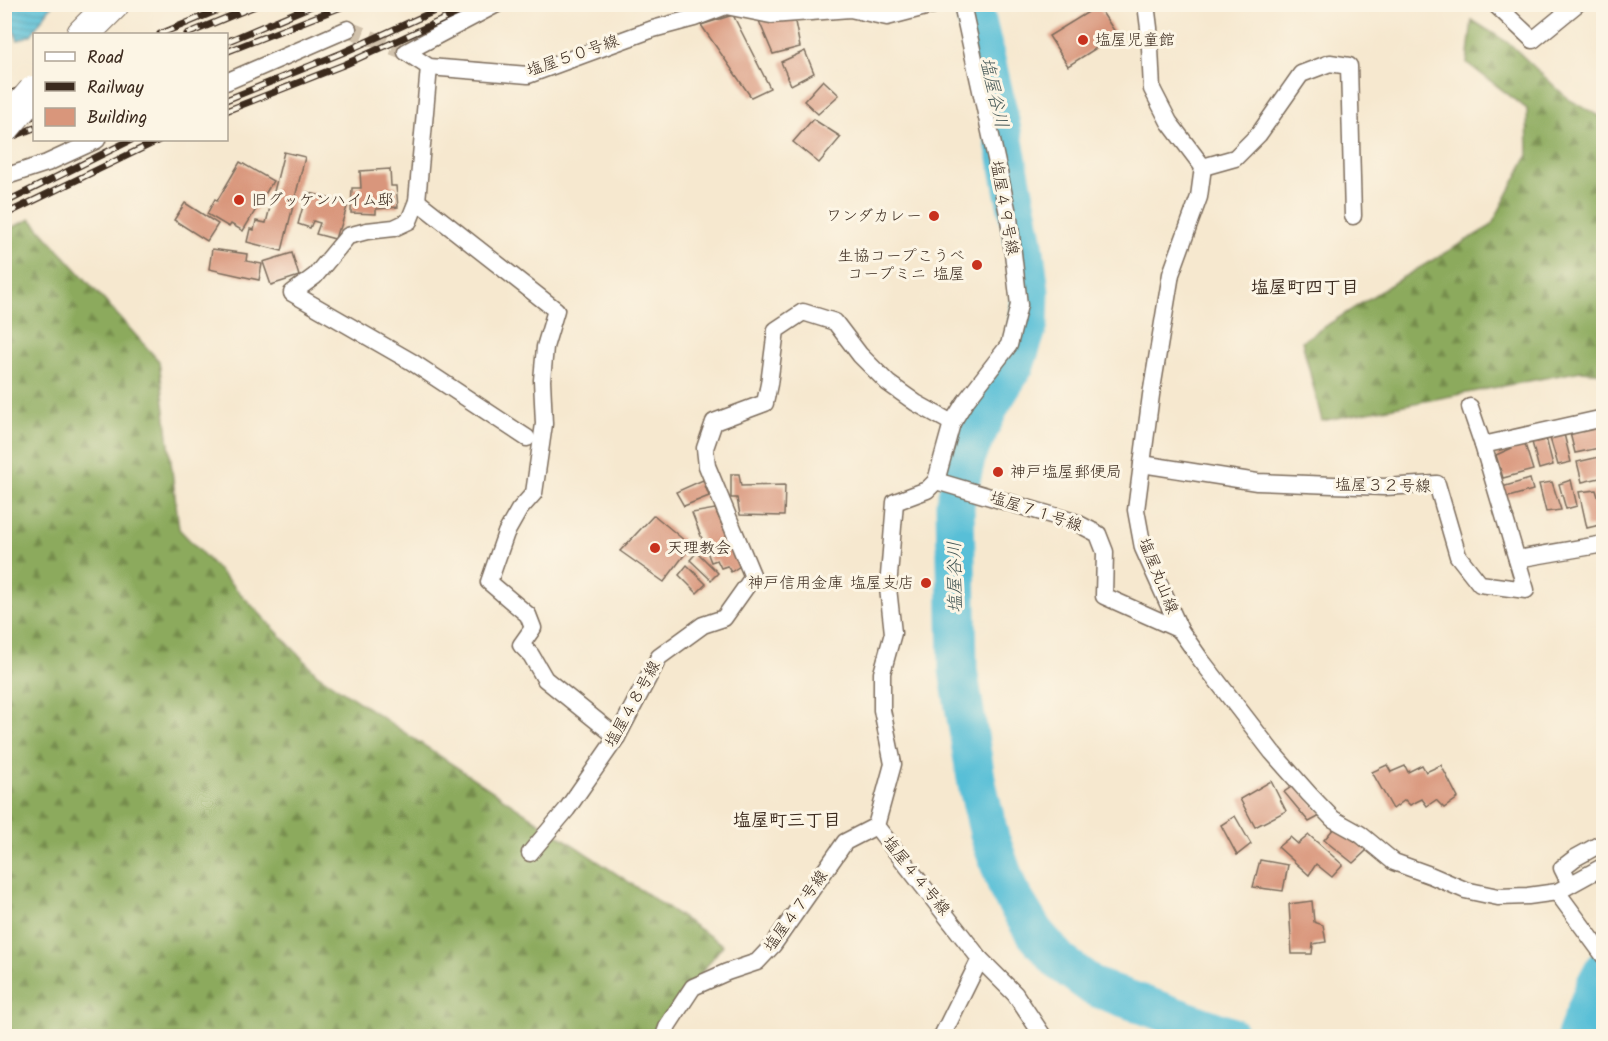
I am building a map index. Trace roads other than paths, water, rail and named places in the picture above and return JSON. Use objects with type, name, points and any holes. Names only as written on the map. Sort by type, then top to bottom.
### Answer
[{"type":"highway","points":[[84,33],[113,4]]},
{"type":"highway","points":[[4,127],[33,93]]},
{"type":"street","points":[[497,4],[406,52],[429,67],[417,201],[409,221],[394,228],[348,236],[315,276],[292,293],[412,362],[527,438]]},
{"type":"street","name":"塩屋５０号線","points":[[429,67],[528,75],[633,36],[726,6],[771,15],[850,9],[887,17],[937,4]]},
{"type":"street","name":"塩屋４９号線","points":[[952,423],[1009,345],[1019,305],[1008,218],[962,4]]},
{"type":"street","points":[[1146,4],[1152,89],[1169,122],[1203,167],[1234,158],[1259,134],[1301,74],[1330,63],[1349,66],[1353,216]]},
{"type":"street","points":[[1495,4],[1533,40],[1577,4]]},
{"type":"street","points":[[228,81],[348,29]]},
{"type":"street","points":[[4,177],[47,163],[95,141]]},
{"type":"street","name":"塩屋丸山線","points":[[1203,167],[1199,197],[1171,274],[1136,510],[1143,548],[1180,630],[1200,660],[1272,752],[1332,819],[1360,834],[1394,862],[1430,874],[1465,890],[1498,897],[1528,896],[1564,888],[1604,866]]},
{"type":"street","points":[[417,201],[556,310],[545,347],[542,380],[544,424],[534,493],[519,510],[506,533],[489,582],[528,615],[533,628],[521,645],[531,654],[545,679],[617,737]]},
{"type":"street","name":"塩屋４８号線","points":[[530,853],[567,809],[617,737],[659,657],[703,625],[724,618],[753,577],[707,466],[705,448],[714,422],[765,403],[770,384],[776,330],[803,312],[835,322],[860,355],[888,383],[916,403],[952,423]]},
{"type":"street","name":"塩屋３２号線","points":[[1142,464],[1257,482],[1384,487],[1437,484],[1458,556],[1480,584],[1526,590],[1470,407]]},
{"type":"street","points":[[1483,445],[1604,418]]},
{"type":"street","points":[[940,482],[952,423]]},
{"type":"street","name":"塩屋７１号線","points":[[940,482],[1075,522],[1098,534],[1105,552],[1104,596],[1180,630]]},
{"type":"street","name":"塩屋４４号線","points":[[940,482],[927,490],[895,502],[888,588],[893,633],[882,673],[882,710],[893,764],[876,826],[980,959],[1015,994],[1043,1036]]},
{"type":"street","points":[[1517,559],[1604,544]]},
{"type":"street","name":"塩屋４７号線","points":[[664,1036],[668,1025],[693,987],[757,962],[773,945],[845,842],[876,826]]},
{"type":"street","points":[[1602,954],[1564,888],[1562,868],[1604,842]]},
{"type":"street","points":[[942,1036],[980,959]]},
{"type":"water","points":[[5,4],[52,5],[31,35],[18,40],[11,25],[5,30]]},
{"type":"waterway","name":"塩屋谷川","points":[[973,4],[999,116],[1024,244],[1030,292],[1029,323],[1015,365],[992,402],[967,455],[955,504],[958,670],[977,784],[990,838],[1009,891],[1034,932],[1060,962],[1094,987],[1230,1036]]},
{"type":"waterway","name":"塩屋谷川","points":[[1576,1036],[1604,969]]},
{"type":"tunnel","points":[[348,29],[406,52]]},
{"type":"railway","points":[[162,33],[233,4]]},
{"type":"railway","points":[[189,33],[260,4]]},
{"type":"railway","points":[[228,41],[316,4]]},
{"type":"railway","points":[[228,51],[349,4]]},
{"type":"railway","points":[[228,99],[342,53],[450,4]]},
{"type":"railway","points":[[228,110],[346,64],[477,4]]},
{"type":"railway","points":[[4,96],[33,84]]},
{"type":"railway","points":[[4,107],[33,95]]},
{"type":"railway","points":[[4,128],[33,116]]},
{"type":"railway","points":[[4,140],[33,128]]},
{"type":"railway","points":[[4,203],[129,141]]},
{"type":"railway","points":[[4,215],[157,141]]},
{"type":"place","name":"塩屋児童館","points":[[1083,40]]},
{"type":"place","name":"旧グッケンハイム邸","points":[[239,200]]},
{"type":"place","name":"ワンダカレー","points":[[934,216]]},
{"type":"place","name":"生協コープこうべ コープミニ 塩屋","points":[[977,265]]},
{"type":"place","name":"神戸塩屋郵便局","points":[[998,472]]},
{"type":"place","name":"天理教会","points":[[655,548]]},
{"type":"place","name":"神戸信用金庫 塩屋支店","points":[[926,583]]},
{"type":"district","name":"塩屋町四丁目","points":[[1305,288]]},
{"type":"district","name":"塩屋町三丁目","points":[[787,821]]}]
